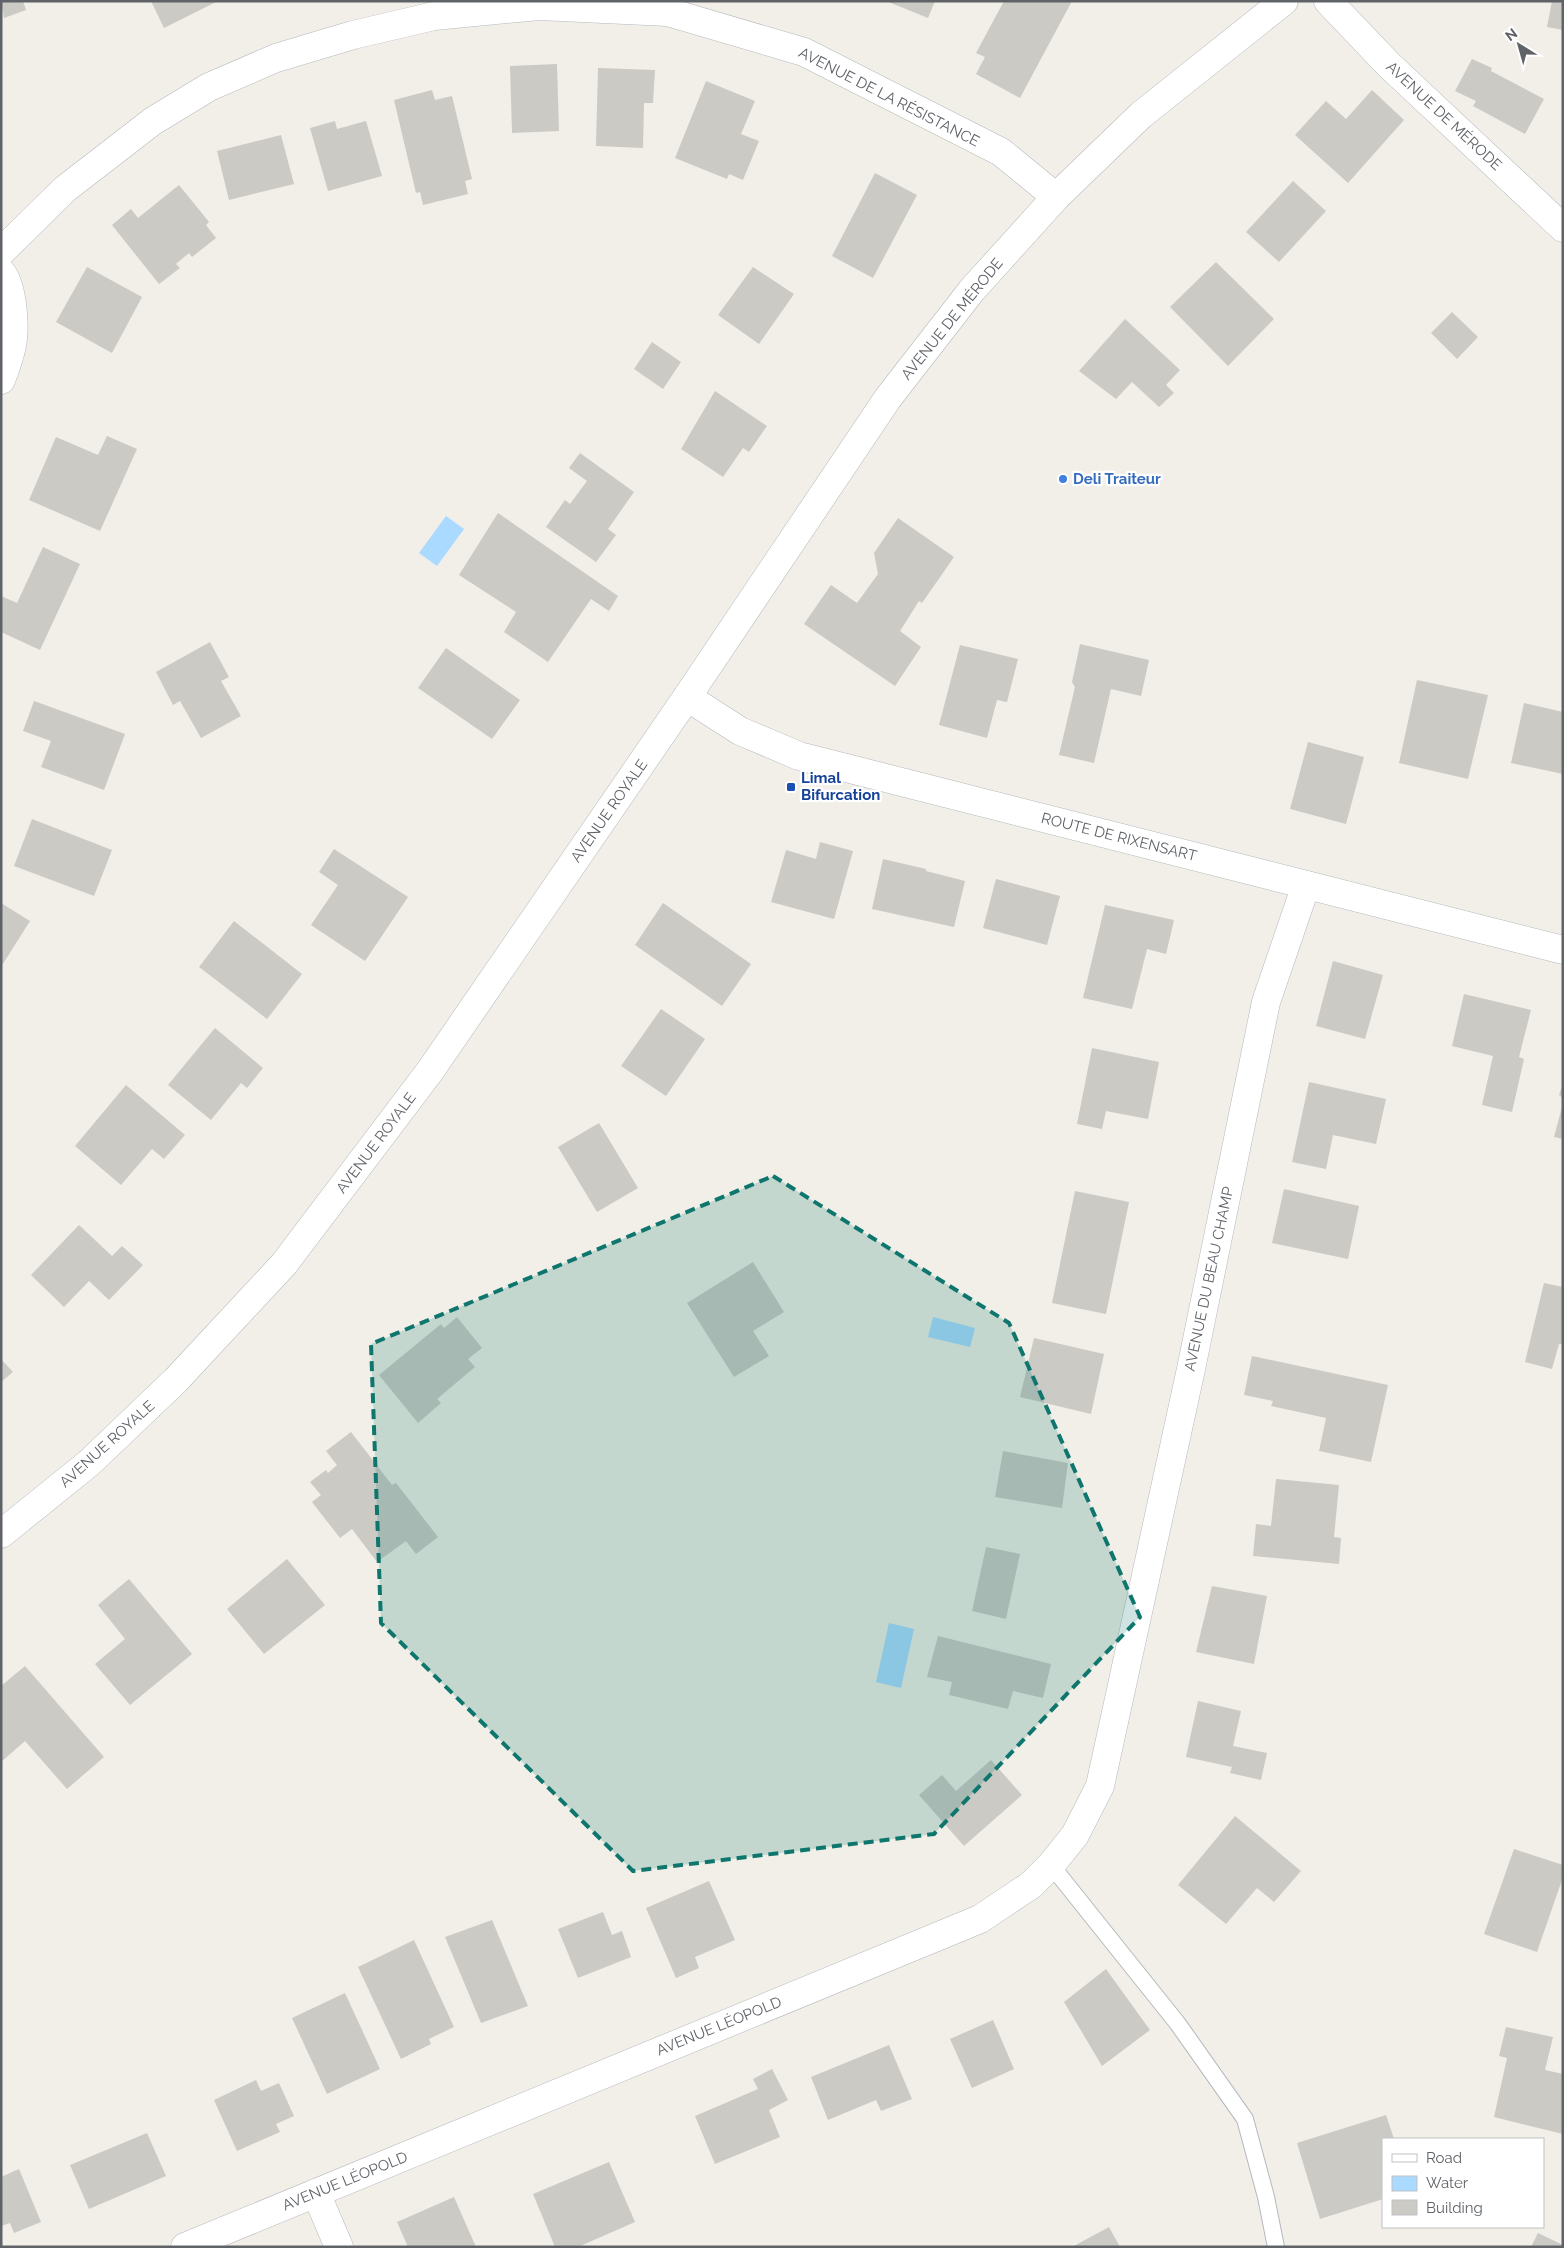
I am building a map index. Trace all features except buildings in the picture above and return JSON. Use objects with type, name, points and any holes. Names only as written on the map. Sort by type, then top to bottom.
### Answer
[{"type":"street","name":"AVENUE DE MÉRODE","points":[[687,697],[888,398],[972,290],[1056,198],[1141,115],[1284,1]]},
{"type":"street","name":"AVENUE DE MÉRODE","points":[[1328,1],[1389,65],[1563,228]]},
{"type":"street","name":"AVENUE DE LA RÉSISTANCE","points":[[1,252],[65,189],[153,121],[209,87],[276,58],[434,16],[539,6],[668,12],[804,52],[1001,152],[1056,198]]},
{"type":"street","points":[[1,272],[7,278],[13,338],[1,380]]},
{"type":"street","name":"ROUTE DE RIXENSART","points":[[687,697],[740,731],[799,756],[1563,950]]},
{"type":"street","name":"AVENUE ROYALE","points":[[1,1534],[96,1457],[176,1380],[284,1264],[430,1071],[687,697]]},
{"type":"street","name":"AVENUE DU BEAU CHAMP","points":[[1123,1676],[1191,1369],[1266,1002],[1306,885]]},
{"type":"street","name":"AVENUE LÉOPOLD","points":[[185,2247],[980,1919],[1031,1885],[1051,1865],[1075,1835],[1100,1786],[1123,1676]]},
{"type":"street","points":[[316,2193],[339,2247]]},
{"type":"lane","points":[[1051,1865],[1178,2024],[1246,2119],[1276,2247]]},
{"type":"highlighted area","points":[[773,1176],[1009,1323],[1140,1617],[934,1834],[633,1871],[381,1623],[371,1344]]},
{"type":"water","points":[[446,516],[464,529],[437,566],[419,553]]},
{"type":"water","points":[[933,1317],[975,1328],[970,1347],[928,1337]]},
{"type":"water","points":[[889,1623],[914,1629],[901,1688],[876,1682]]},
{"type":"place","name":"Deli Traiteur","points":[[1063,479]]},
{"type":"place","name":"Limal Bifurcation","points":[[791,787]]}]
